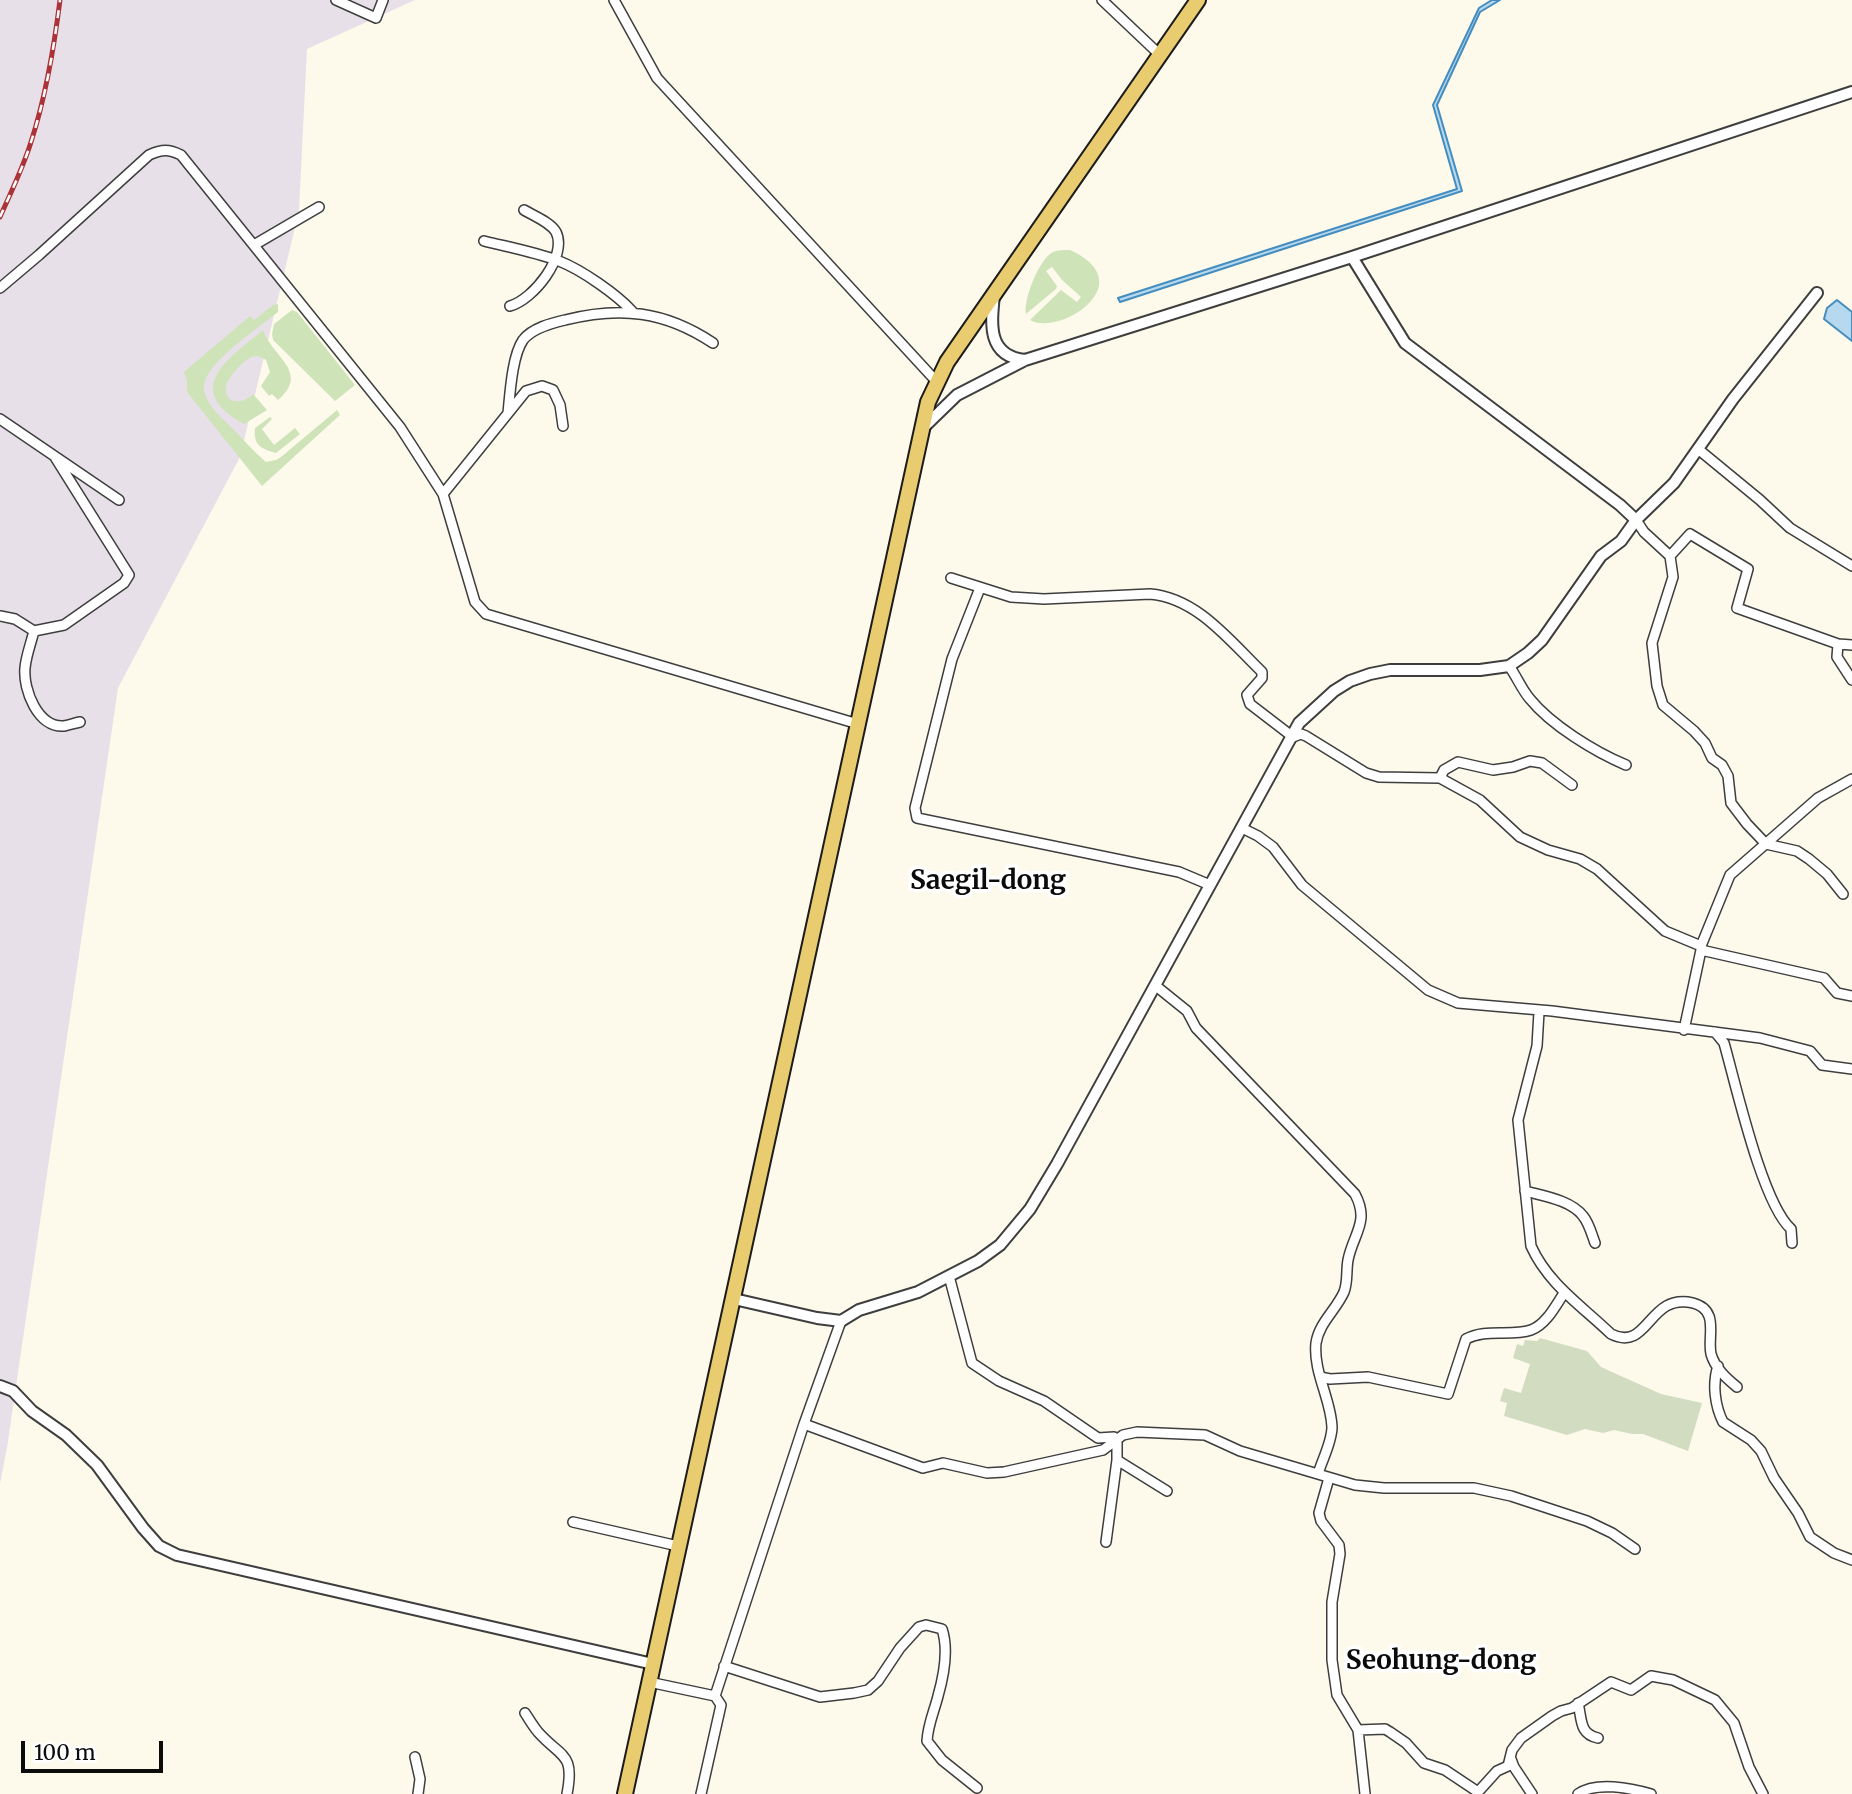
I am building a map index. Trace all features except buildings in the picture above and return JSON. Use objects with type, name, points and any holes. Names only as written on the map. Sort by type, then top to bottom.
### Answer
[{"type":"main road","points":[[625,1794],[928,402],[936,381],[994,293],[1198,0]]},
{"type":"street","points":[[336,0],[376,18],[383,0]]},
{"type":"street","points":[[614,0],[656,78],[936,381]]},
{"type":"street","points":[[1102,0],[1160,55]]},
{"type":"street","points":[[922,430],[957,396],[1025,360],[1352,257],[1852,92]]},
{"type":"street","points":[[0,288],[149,155],[161,150],[172,150],[181,155],[400,427],[443,494],[475,602],[486,614],[858,724]]},
{"type":"street","points":[[254,245],[319,207]]},
{"type":"street","points":[[510,306],[524,300],[543,279],[556,260],[559,246],[558,235],[552,227],[524,210]]},
{"type":"street","points":[[484,240],[556,260],[587,277],[632,312]]},
{"type":"street","points":[[1352,257],[1405,343],[1620,505],[1670,556],[1672,577],[1653,643],[1657,686],[1663,705],[1705,743],[1712,758],[1722,765],[1728,776],[1731,803],[1766,844],[1797,851],[1827,874],[1843,894]]},
{"type":"street","points":[[994,293],[991,323],[997,343],[1004,353],[1013,359],[1025,360]]},
{"type":"street","points":[[734,1299],[841,1321],[859,1310],[918,1292],[978,1261],[1000,1245],[1030,1209],[1057,1164],[1307,714],[1350,681],[1390,670],[1480,670],[1509,666],[1542,640],[1601,556],[1621,541],[1636,520],[1674,483],[1733,399],[1817,293]]},
{"type":"street","points":[[508,413],[520,346],[530,333],[554,322],[589,314],[632,312],[680,325],[713,343]]},
{"type":"street","points":[[443,494],[526,391],[542,386],[553,390],[560,405],[563,426]]},
{"type":"street","points":[[0,419],[119,500]]},
{"type":"street","points":[[1698,449],[1790,528],[1852,566]]},
{"type":"street","points":[[0,616],[15,620],[34,631],[64,625],[124,583],[128,575],[54,457]]},
{"type":"street","points":[[1670,556],[1690,534],[1748,569],[1737,608],[1838,644],[1852,645]]},
{"type":"street","points":[[951,578],[1011,597],[1044,599],[1150,594],[1165,595],[1187,604],[1205,617],[1262,671],[1262,678],[1247,695],[1250,704],[1293,737]]},
{"type":"street","points":[[980,588],[952,659],[915,808],[917,818],[1179,872],[1210,885]]},
{"type":"street","points":[[34,631],[25,680],[36,709],[51,723],[63,726],[80,722]]},
{"type":"street","points":[[1838,644],[1837,657],[1852,680]]},
{"type":"street","points":[[1509,666],[1528,698],[1539,709],[1586,745],[1626,765]]},
{"type":"street","points":[[1293,737],[1301,734],[1306,736],[1366,774],[1379,777],[1440,778],[1480,800],[1520,837],[1548,850],[1580,859],[1597,869],[1665,931],[1701,948],[1824,978],[1837,993],[1852,996]]},
{"type":"street","points":[[1440,778],[1444,771],[1458,762],[1493,770],[1530,761],[1542,763],[1572,785]]},
{"type":"street","points":[[1684,1030],[1701,948],[1730,875],[1818,798],[1852,779]]},
{"type":"street","points":[[1242,828],[1273,848],[1301,885],[1429,990],[1458,1003],[1760,1038],[1810,1052],[1822,1065],[1852,1069]]},
{"type":"street","points":[[1156,986],[1187,1011],[1196,1028],[1355,1194],[1361,1205],[1358,1236],[1348,1258],[1346,1286],[1322,1325],[1317,1343],[1317,1366],[1332,1429],[1318,1474]]},
{"type":"street","points":[[1539,1012],[1537,1046],[1518,1120],[1531,1246],[1537,1261],[1564,1293],[1619,1338],[1637,1335],[1655,1313],[1671,1304],[1682,1302],[1701,1306],[1712,1327],[1711,1353],[1723,1376],[1737,1387]]},
{"type":"street","points":[[1715,1032],[1724,1043],[1771,1200],[1784,1223],[1791,1229],[1792,1243]]},
{"type":"street","points":[[1525,1191],[1552,1198],[1584,1216],[1595,1243]]},
{"type":"street","points":[[949,1276],[972,1363],[999,1381],[1044,1401],[1098,1438],[1114,1437],[1117,1441],[1106,1542]]},
{"type":"street","points":[[1320,1377],[1368,1377],[1448,1394],[1466,1339],[1475,1334],[1532,1329],[1553,1312],[1564,1293]]},
{"type":"street","points":[[715,1696],[804,1424],[841,1321]]},
{"type":"street","points":[[1718,1366],[1714,1378],[1723,1422],[1751,1440],[1761,1451],[1810,1537],[1834,1553],[1852,1560]]},
{"type":"street","points":[[0,1386],[13,1391],[32,1411],[66,1435],[97,1465],[159,1546],[177,1555],[653,1664]]},
{"type":"street","points":[[804,1424],[923,1468],[943,1463],[987,1473],[1103,1450],[1123,1435],[1205,1435],[1240,1451],[1368,1487],[1474,1488],[1499,1493],[1587,1521],[1612,1533],[1635,1549]]},
{"type":"street","points":[[1117,1460],[1167,1491]]},
{"type":"street","points":[[1329,1478],[1319,1513],[1321,1521],[1339,1545],[1340,1554],[1332,1602],[1332,1660],[1337,1695],[1358,1730],[1365,1794]]},
{"type":"street","points":[[573,1522],[678,1546]]},
{"type":"street","points":[[724,1666],[820,1697],[854,1693],[868,1690],[878,1681],[900,1648],[919,1627],[936,1626],[942,1629],[946,1643],[939,1696],[927,1728],[927,1741],[942,1760],[976,1787]]},
{"type":"street","points":[[1358,1730],[1385,1729],[1406,1743],[1424,1763],[1445,1770],[1478,1792],[1497,1771],[1508,1766],[1512,1749],[1521,1738],[1552,1716],[1572,1708],[1611,1682],[1631,1690],[1651,1676],[1673,1680],[1715,1700],[1734,1723],[1749,1767],[1763,1794]]},
{"type":"street","points":[[649,1682],[715,1696],[721,1705],[701,1794]]},
{"type":"street","points":[[1578,1703],[1584,1731],[1587,1735],[1598,1738]]},
{"type":"street","points":[[525,1713],[539,1733],[559,1750],[569,1764],[567,1794]]},
{"type":"street","points":[[415,1757],[421,1779],[418,1794]]},
{"type":"street","points":[[1511,1759],[1532,1794]]},
{"type":"street","points":[[1578,1794],[1586,1788],[1613,1788],[1634,1789],[1651,1794]]},
{"type":"shaded area","points":[[0,0],[415,0],[307,49],[299,211],[240,457],[118,688],[0,1484]]},
{"type":"green space","points":[[1070,250],[1090,263],[1099,277],[1097,291],[1089,304],[1059,321],[1043,323],[1030,320],[1061,290],[1077,302],[1081,297],[1052,267],[1046,271],[1057,286],[1056,289],[1026,314],[1030,290],[1042,263],[1053,252]]},
{"type":"green space","points":[[278,304],[278,312],[222,357],[206,378],[204,388],[210,405],[266,462],[281,457],[337,410],[340,415],[262,486],[187,392],[184,372],[250,316],[254,320]]},
{"type":"green space","points":[[292,310],[297,312],[355,385],[335,401],[273,340],[274,324]]},
{"type":"green space","points":[[263,330],[286,365],[291,381],[278,400],[272,394],[269,396],[261,386],[270,372],[266,360],[255,356],[242,364],[227,384],[229,398],[241,401],[253,394],[267,410],[244,424],[225,411],[215,399],[213,387],[225,363]]},
{"type":"green space","points":[[270,417],[272,419],[262,429],[274,445],[295,428],[300,434],[276,453],[262,448],[255,439],[255,428]]},
{"type":"green space","points":[[1540,1338],[1587,1351],[1601,1367],[1661,1394],[1702,1403],[1688,1451],[1643,1434],[1614,1430],[1603,1433],[1585,1429],[1567,1435],[1504,1416],[1507,1403],[1500,1401],[1504,1388],[1521,1393],[1530,1364],[1513,1358],[1517,1344],[1523,1346],[1525,1340],[1537,1341]]},
{"type":"water","points":[[1492,0],[1500,0],[1480,12],[1437,105],[1462,191],[1120,302],[1118,298],[1457,189],[1433,105],[1479,8]]},
{"type":"water","points":[[1837,300],[1852,312],[1852,341],[1824,319],[1827,308]]},
{"type":"railway","points":[[0,217],[24,161],[41,107],[60,0]]},
{"type":"district","name":"Saegil-dong","points":[[988,882]]},
{"type":"district","name":"Seohung-dong","points":[[1441,1662]]}]
